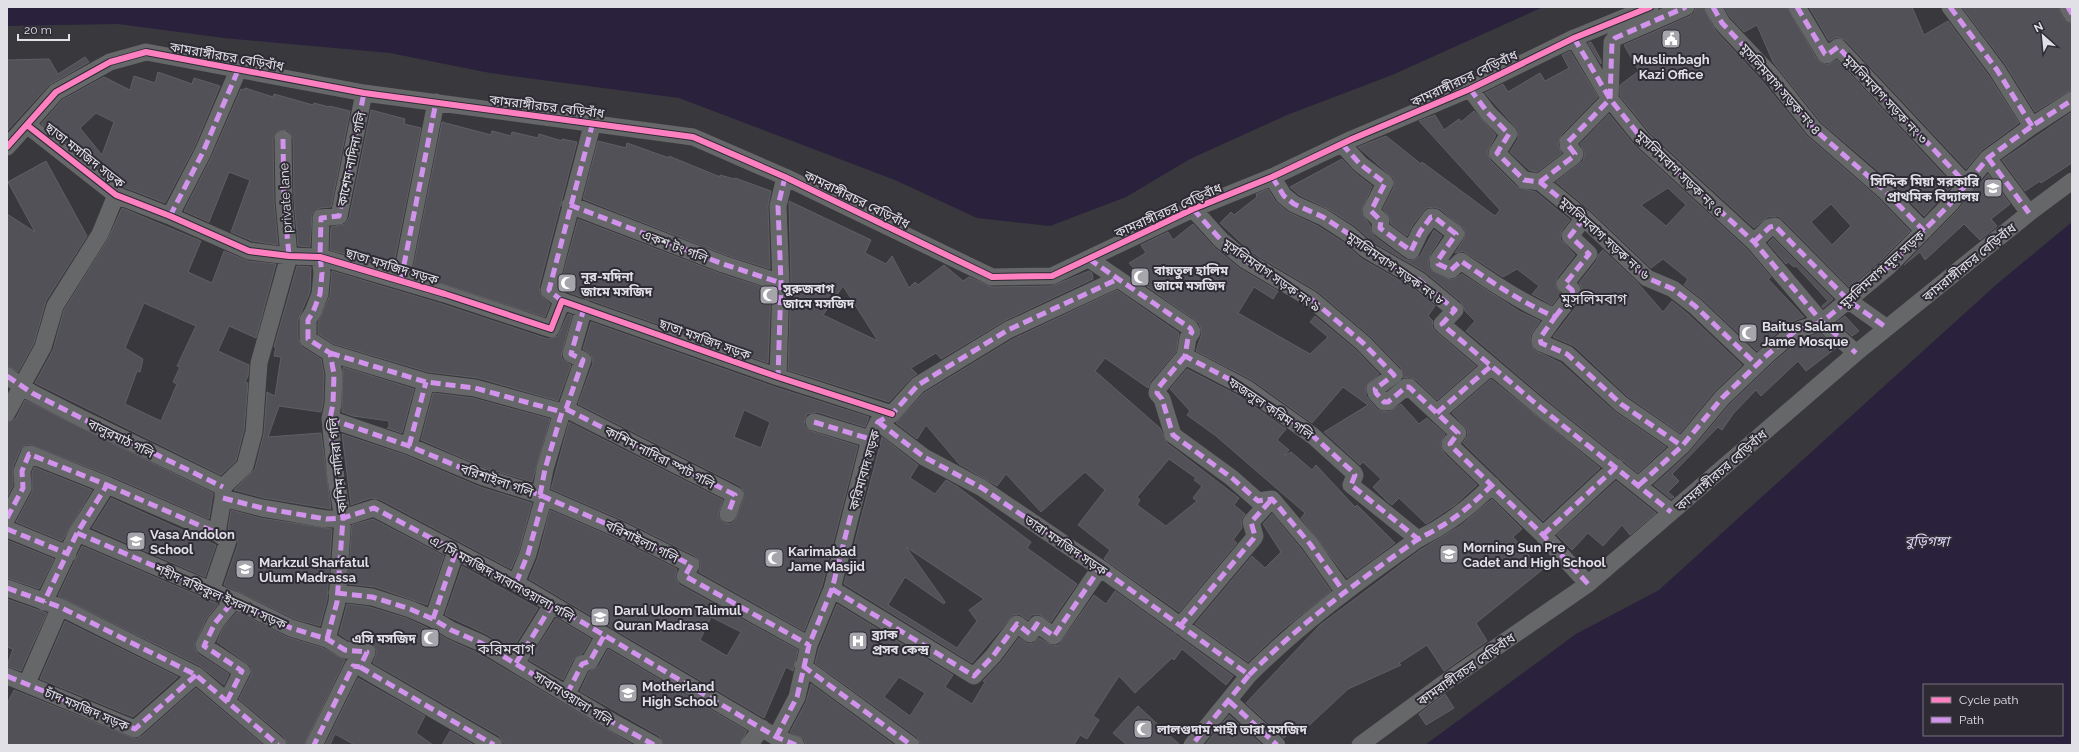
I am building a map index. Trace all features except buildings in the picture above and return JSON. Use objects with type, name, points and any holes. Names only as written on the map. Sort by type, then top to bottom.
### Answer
[{"type":"street","name":"কামরাঙ্গীরচর বেড়িবাঁধ","points":[[27,125],[56,92],[110,62],[146,52],[239,68],[364,93],[593,122],[694,137],[785,177],[992,277],[1052,276],[1193,209],[1272,177],[1342,144],[1470,88],[1574,38],[1650,7]]},
{"type":"street","points":[[1540,182],[1574,156],[1575,154],[1568,142],[1610,99],[1612,42],[1615,38],[1686,7]]},
{"type":"street","name":"মুসলিমবাগ সড়ক নং ৪","points":[[1712,7],[1722,23],[1771,75],[1814,129],[1884,190],[1924,231]]},
{"type":"street","name":"মুসলিমবাগ সড়ক নং ৩","points":[[1797,7],[1825,54],[1827,55],[1838,47],[1967,185]]},
{"type":"street","points":[[1950,7],[1997,70],[2032,126]]},
{"type":"street","points":[[2068,7],[2072,14]]},
{"type":"street","name":"মুসলিমবাগ সড়ক নং ৫","points":[[1574,38],[1610,99],[1643,140],[1754,242],[1822,322],[1856,353]]},
{"type":"street","points":[[170,216],[203,152],[239,68]]},
{"type":"street","name":"মুসলিমবাগ সড়ক নং ৬","points":[[1470,88],[1488,113],[1509,134],[1497,153],[1524,180],[1540,182],[1584,218],[1647,278],[1673,290],[1695,306],[1757,365]]},
{"type":"street","name":"কাশেম নাদিনা গলি","points":[[320,257],[321,218],[339,216],[364,93]]},
{"type":"street","name":"মুসলিমবাগ মূল সড়ক","points":[[1639,485],[1682,446],[1722,398],[1795,331],[1822,322],[1888,267],[1967,185],[1988,158],[2032,126],[2072,100]]},
{"type":"street","points":[[401,280],[436,102]]},
{"type":"street","points":[[562,301],[549,290],[570,205],[593,122]]},
{"type":"street","name":"ছাতা মসজিদ সড়ক","points":[[7,147],[27,125],[116,195],[170,216],[249,251],[289,256],[320,257],[401,280],[551,329],[562,301],[778,377],[885,418]]},
{"type":"street","name":"private lane","points":[[282,139],[284,201],[289,256]]},
{"type":"street","points":[[1342,144],[1360,164],[1385,183],[1371,211],[1381,221],[1380,228],[1410,250],[1420,232],[1431,217],[1434,217],[1456,234],[1438,260],[1438,264],[1451,270],[1461,261],[1491,283],[1537,309],[1555,316]]},
{"type":"street","points":[[1988,158],[2029,213]]},
{"type":"street","points":[[778,377],[781,283],[778,206],[785,177]]},
{"type":"street","name":"মুসলিমবাগ সড়ক নং ৮","points":[[1272,177],[1284,196],[1294,204],[1323,216],[1349,234],[1367,250],[1419,280],[1455,310],[1442,324],[1444,326],[1541,408],[1672,512]]},
{"type":"street","name":"কামরাঙ্গীরচর বেড়িবাঁধ","points":[[1360,745],[1440,686],[1588,584],[1856,353],[2029,213],[2072,181]]},
{"type":"street","points":[[7,413],[43,347],[55,306],[100,234],[116,195]]},
{"type":"street","name":"একশ টং গলি","points":[[570,205],[723,264],[781,283]]},
{"type":"street","name":"মুসলিমবাগ সড়ক নং ৯","points":[[1193,209],[1221,240],[1245,260],[1311,300],[1363,343],[1393,372],[1392,376],[1375,389],[1376,393],[1384,402],[1388,402],[1408,386],[1458,433],[1450,444],[1451,446],[1492,485]]},
{"type":"street","points":[[1584,218],[1570,236],[1589,254],[1565,284],[1572,290],[1573,294],[1555,316],[1540,338],[1541,343],[1567,354],[1620,404],[1682,446]]},
{"type":"street","points":[[1754,242],[1770,227],[1775,226],[1849,301],[1887,328]]},
{"type":"street","points":[[217,532],[223,492],[245,466],[254,432],[259,363],[289,256]]},
{"type":"street","points":[[320,257],[322,273],[320,294],[308,320],[308,339],[330,353],[426,382],[475,388],[564,410]]},
{"type":"street","points":[[1089,259],[1190,328],[1192,332],[1188,338],[1185,356],[1158,388],[1157,393],[1162,399],[1173,435],[1232,478],[1258,501],[1272,499]]},
{"type":"street","name":"করিমাবাদ সড়ক","points":[[749,745],[782,739],[797,697],[809,645],[832,589],[870,439],[885,418],[918,385],[1002,334],[1118,279]]},
{"type":"street","name":"বরিশাইলা গলি","points":[[330,419],[408,446],[483,477],[540,494],[544,470],[583,360],[571,354],[584,308]]},
{"type":"street","name":"কাশিম নাদিরা গলি","points":[[327,639],[337,602],[343,518],[336,479],[330,419],[334,374],[330,353]]},
{"type":"street","name":"ফজলুল করিম গলি","points":[[1185,356],[1246,388],[1313,436],[1354,473],[1355,475],[1351,485],[1418,539]]},
{"type":"street","points":[[1437,413],[1491,366]]},
{"type":"street","name":"বালুরমাঠ গলি","points":[[7,376],[32,393],[223,492]]},
{"type":"street","points":[[408,446],[426,382]]},
{"type":"street","name":"কাশিম নাদিরা স্পট গলি","points":[[564,410],[735,495],[728,514]]},
{"type":"street","name":"তারা মসজিদ সড়ক","points":[[885,418],[924,457],[982,488],[1100,568],[1249,675]]},
{"type":"street","points":[[814,422],[870,439]]},
{"type":"street","points":[[7,518],[23,488],[22,471],[29,454],[107,485],[217,532],[228,541],[211,591]]},
{"type":"street","points":[[1543,535],[1616,467]]},
{"type":"street","points":[[44,602],[68,554],[76,533],[107,485]]},
{"type":"street","points":[[1192,745],[1249,675],[1285,640],[1344,592],[1418,539],[1440,528],[1471,506],[1492,485],[1543,535],[1588,584]]},
{"type":"street","name":"এ/সি মসজিদ সাবানওয়ালা গলি","points":[[223,492],[262,508],[326,520],[343,518],[374,508],[516,583],[782,739]]},
{"type":"street","points":[[516,583],[530,547],[543,500],[540,494]]},
{"type":"street","name":"বরিশাইল্যা গলি","points":[[540,494],[626,532],[691,565],[685,576],[809,645]]},
{"type":"street","points":[[1272,499],[1310,544],[1344,592]]},
{"type":"street","points":[[1180,626],[1254,538],[1255,536],[1251,522],[1272,499]]},
{"type":"street","points":[[7,529],[68,554]]},
{"type":"street","name":"শহীদ রফিকুল ইসলাম সড়ক","points":[[76,533],[234,600],[292,628],[327,639],[363,659]]},
{"type":"street","points":[[433,619],[456,551]]},
{"type":"street","points":[[832,589],[974,676],[993,656],[1017,624],[1030,634],[1037,624],[1054,636],[1100,568]]},
{"type":"street","points":[[7,588],[60,607],[196,675],[278,745]]},
{"type":"street","name":"সাবানওয়ালা গলি","points":[[337,593],[372,597],[410,609],[433,619],[451,630],[481,643],[614,723],[654,745]]},
{"type":"street","points":[[227,701],[242,671],[204,646],[216,623],[234,600]]},
{"type":"street","points":[[516,663],[552,605]]},
{"type":"street","points":[[27,684],[60,607]]},
{"type":"street","points":[[567,694],[582,664],[590,661],[604,636]]},
{"type":"street","points":[[314,745],[353,666],[363,659],[494,745]]},
{"type":"street","points":[[803,666],[911,745]]},
{"type":"street","name":"চাঁদ মসজিদ সড়ক","points":[[7,676],[135,729],[196,675]]},
{"type":"street","points":[[1229,701],[1277,745]]},
{"type":"water","points":[[7,7],[1543,7],[1392,75],[1287,115],[1190,159],[1126,197],[1050,226],[977,218],[895,180],[679,98],[490,73],[390,53],[224,38],[118,24],[7,26]]},
{"type":"water","name":"বুড়িগঙ্গা","points":[[2072,222],[2072,745],[1425,745],[1576,634],[1659,590],[1997,284]]},
{"type":"marked path","points":[[1540,182],[1574,156],[1575,154],[1568,145],[1568,142],[1610,99],[1612,42],[1615,38],[1686,7]]},
{"type":"marked path","points":[[1713,7],[1722,23],[1771,75],[1814,129],[1884,190],[1924,231]]},
{"type":"marked path","points":[[1797,7],[1825,54],[1827,55],[1838,47],[1967,185]]},
{"type":"marked path","points":[[1950,7],[1997,70],[2032,126]]},
{"type":"marked path","points":[[2068,7],[2072,14]]},
{"type":"marked path","points":[[1574,38],[1610,99],[1643,140],[1754,242],[1822,322],[1856,353]]},
{"type":"marked path","points":[[170,216],[203,152],[239,68]]},
{"type":"marked path","points":[[1470,89],[1488,113],[1509,134],[1497,153],[1524,180],[1540,182],[1584,218],[1647,278],[1673,289],[1695,306],[1757,365]]},
{"type":"marked path","points":[[327,639],[337,602],[343,518],[336,479],[330,419],[333,404],[334,374],[330,353],[308,339],[308,320],[320,294],[322,273],[320,257],[321,218],[339,216],[364,93]]},
{"type":"marked path","points":[[1639,485],[1682,446],[1722,398],[1767,355],[1795,331],[1822,322],[1888,267],[1950,204],[1988,158],[2032,126],[2072,100]]},
{"type":"marked path","points":[[401,280],[436,102]]},
{"type":"marked path","points":[[562,301],[549,290],[593,122]]},
{"type":"marked path","points":[[283,139],[284,201],[289,256]]},
{"type":"marked path","points":[[1342,144],[1360,164],[1385,183],[1371,211],[1381,221],[1380,228],[1411,251],[1420,232],[1431,217],[1434,217],[1456,234],[1438,260],[1438,264],[1451,270],[1461,261],[1506,291],[1555,317],[1540,338],[1541,343],[1567,354],[1621,404],[1682,446]]},
{"type":"marked path","points":[[1988,158],[2029,213]]},
{"type":"marked path","points":[[781,378],[778,377],[781,283],[778,206],[785,177]]},
{"type":"marked path","points":[[1272,177],[1284,196],[1294,204],[1323,217],[1349,234],[1367,250],[1419,280],[1455,310],[1442,324],[1444,326],[1541,408],[1671,512]]},
{"type":"marked path","points":[[570,205],[723,264],[781,283]]},
{"type":"marked path","points":[[1193,209],[1221,240],[1245,260],[1311,299],[1363,343],[1394,375],[1375,389],[1376,393],[1384,402],[1388,402],[1406,387],[1409,387],[1458,433],[1450,444],[1451,446],[1543,535],[1588,584]]},
{"type":"marked path","points":[[1555,317],[1573,294],[1572,290],[1565,284],[1589,254],[1570,236],[1584,218]]},
{"type":"marked path","points":[[1754,242],[1770,227],[1775,226],[1849,301],[1887,328]]},
{"type":"marked path","points":[[1089,259],[1190,328],[1192,332],[1188,338],[1185,356],[1246,388],[1313,436],[1354,473],[1355,475],[1351,485],[1418,539]]},
{"type":"marked path","points":[[776,737],[797,697],[809,645],[832,589],[870,439],[878,422],[892,414],[918,385],[1008,330],[1118,279]]},
{"type":"marked path","points":[[540,495],[545,469],[562,412],[566,409],[583,360],[571,354],[584,308]]},
{"type":"marked path","points":[[330,353],[426,382],[475,388],[562,412]]},
{"type":"marked path","points":[[1185,356],[1158,388],[1157,393],[1162,399],[1173,435],[1232,478],[1258,501],[1272,499],[1310,544],[1344,592]]},
{"type":"marked path","points":[[1437,413],[1491,366]]},
{"type":"marked path","points":[[7,376],[32,393],[223,487]]},
{"type":"marked path","points":[[409,446],[426,382]]},
{"type":"marked path","points":[[566,409],[735,495],[728,514]]},
{"type":"marked path","points":[[330,419],[409,446],[483,477],[540,495],[625,532],[691,565],[685,576],[809,645]]},
{"type":"marked path","points":[[814,422],[870,439]]},
{"type":"marked path","points":[[878,422],[924,457],[982,488],[1100,568],[1249,675],[1192,745]]},
{"type":"marked path","points":[[7,518],[23,488],[22,471],[29,454],[107,485],[77,533],[44,602]]},
{"type":"marked path","points":[[1543,535],[1616,467]]},
{"type":"marked path","points":[[107,485],[217,533]]},
{"type":"marked path","points":[[1249,675],[1268,656],[1327,606],[1414,542],[1454,518],[1492,485]]},
{"type":"marked path","points":[[516,583],[528,554],[543,500],[540,495]]},
{"type":"marked path","points":[[223,498],[262,508],[326,519],[343,518],[374,508],[516,583],[776,737],[796,745]]},
{"type":"marked path","points":[[1180,626],[1254,538],[1255,536],[1251,522],[1272,499]]},
{"type":"marked path","points":[[7,529],[68,554]]},
{"type":"marked path","points":[[77,533],[234,600],[291,628],[327,639],[345,650],[367,652],[360,667],[353,666],[314,745]]},
{"type":"marked path","points":[[433,619],[456,551]]},
{"type":"marked path","points":[[832,589],[974,676],[993,656],[1017,624],[1030,634],[1037,624],[1054,636],[1100,568]]},
{"type":"marked path","points":[[7,588],[60,607],[196,675],[278,745]]},
{"type":"marked path","points":[[337,593],[372,597],[410,609],[433,619],[451,630],[481,643],[614,723],[654,745]]},
{"type":"marked path","points":[[227,701],[242,671],[204,646],[215,623],[234,600]]},
{"type":"marked path","points":[[516,663],[552,605]]},
{"type":"marked path","points":[[567,694],[582,664],[590,661],[604,636]]},
{"type":"marked path","points":[[803,666],[911,745]]},
{"type":"marked path","points":[[360,667],[494,745]]},
{"type":"marked path","points":[[7,676],[135,729],[196,675]]},
{"type":"marked path","points":[[1229,701],[1277,745]]},
{"type":"cycle path","points":[[7,147],[56,92],[110,62],[146,52],[364,93],[693,137],[785,177],[992,277],[1052,276],[1193,209],[1272,177],[1352,139],[1470,89],[1574,38],[1650,7]]},
{"type":"cycle path","points":[[27,125],[116,195],[170,216],[249,251],[289,256],[320,257],[445,294],[551,329],[562,301],[778,377],[892,414]]},
{"type":"place","name":"Muslimbagh Kazi Office","points":[[1671,39]]},
{"type":"place","name":"সিদ্দিক মিয়া সরকারি প্রাথমিক বিদ্যালয়","points":[[1993,188]]},
{"type":"place","name":"বায়তুল হালিম জামে মসজিদ","points":[[1140,277]]},
{"type":"place","name":"নূর-মদিনা জামে মসজিদ","points":[[567,283]]},
{"type":"place","name":"সুরুজবাগ জামে মসজিদ","points":[[769,295]]},
{"type":"place","name":"Baitus Salam Jame Mosque","points":[[1748,333]]},
{"type":"place","name":"Vasa Andolon School","points":[[136,541]]},
{"type":"place","name":"Morning Sun Pre Cadet and High School","points":[[1449,554]]},
{"type":"place","name":"Karimabad Jame Masjid","points":[[774,558]]},
{"type":"place","name":"Markzul Sharfatul Ulum Madrassa","points":[[245,569]]},
{"type":"place","name":"Darul Uloom Talimul Quran Madrasa","points":[[600,617]]},
{"type":"place","name":"এসি মসজিদ","points":[[430,638]]},
{"type":"place","name":"ব্র্যাক প্রসব কেন্দ্র","points":[[858,641]]},
{"type":"place","name":"Motherland High School","points":[[628,693]]},
{"type":"place","name":"লালগুদাম শাহী তারা মসজিদ","points":[[1143,729]]},
{"type":"district","name":"মুসলিমবাগ","points":[[1594,299]]},
{"type":"district","name":"করিমবাগ","points":[[506,649]]}]
